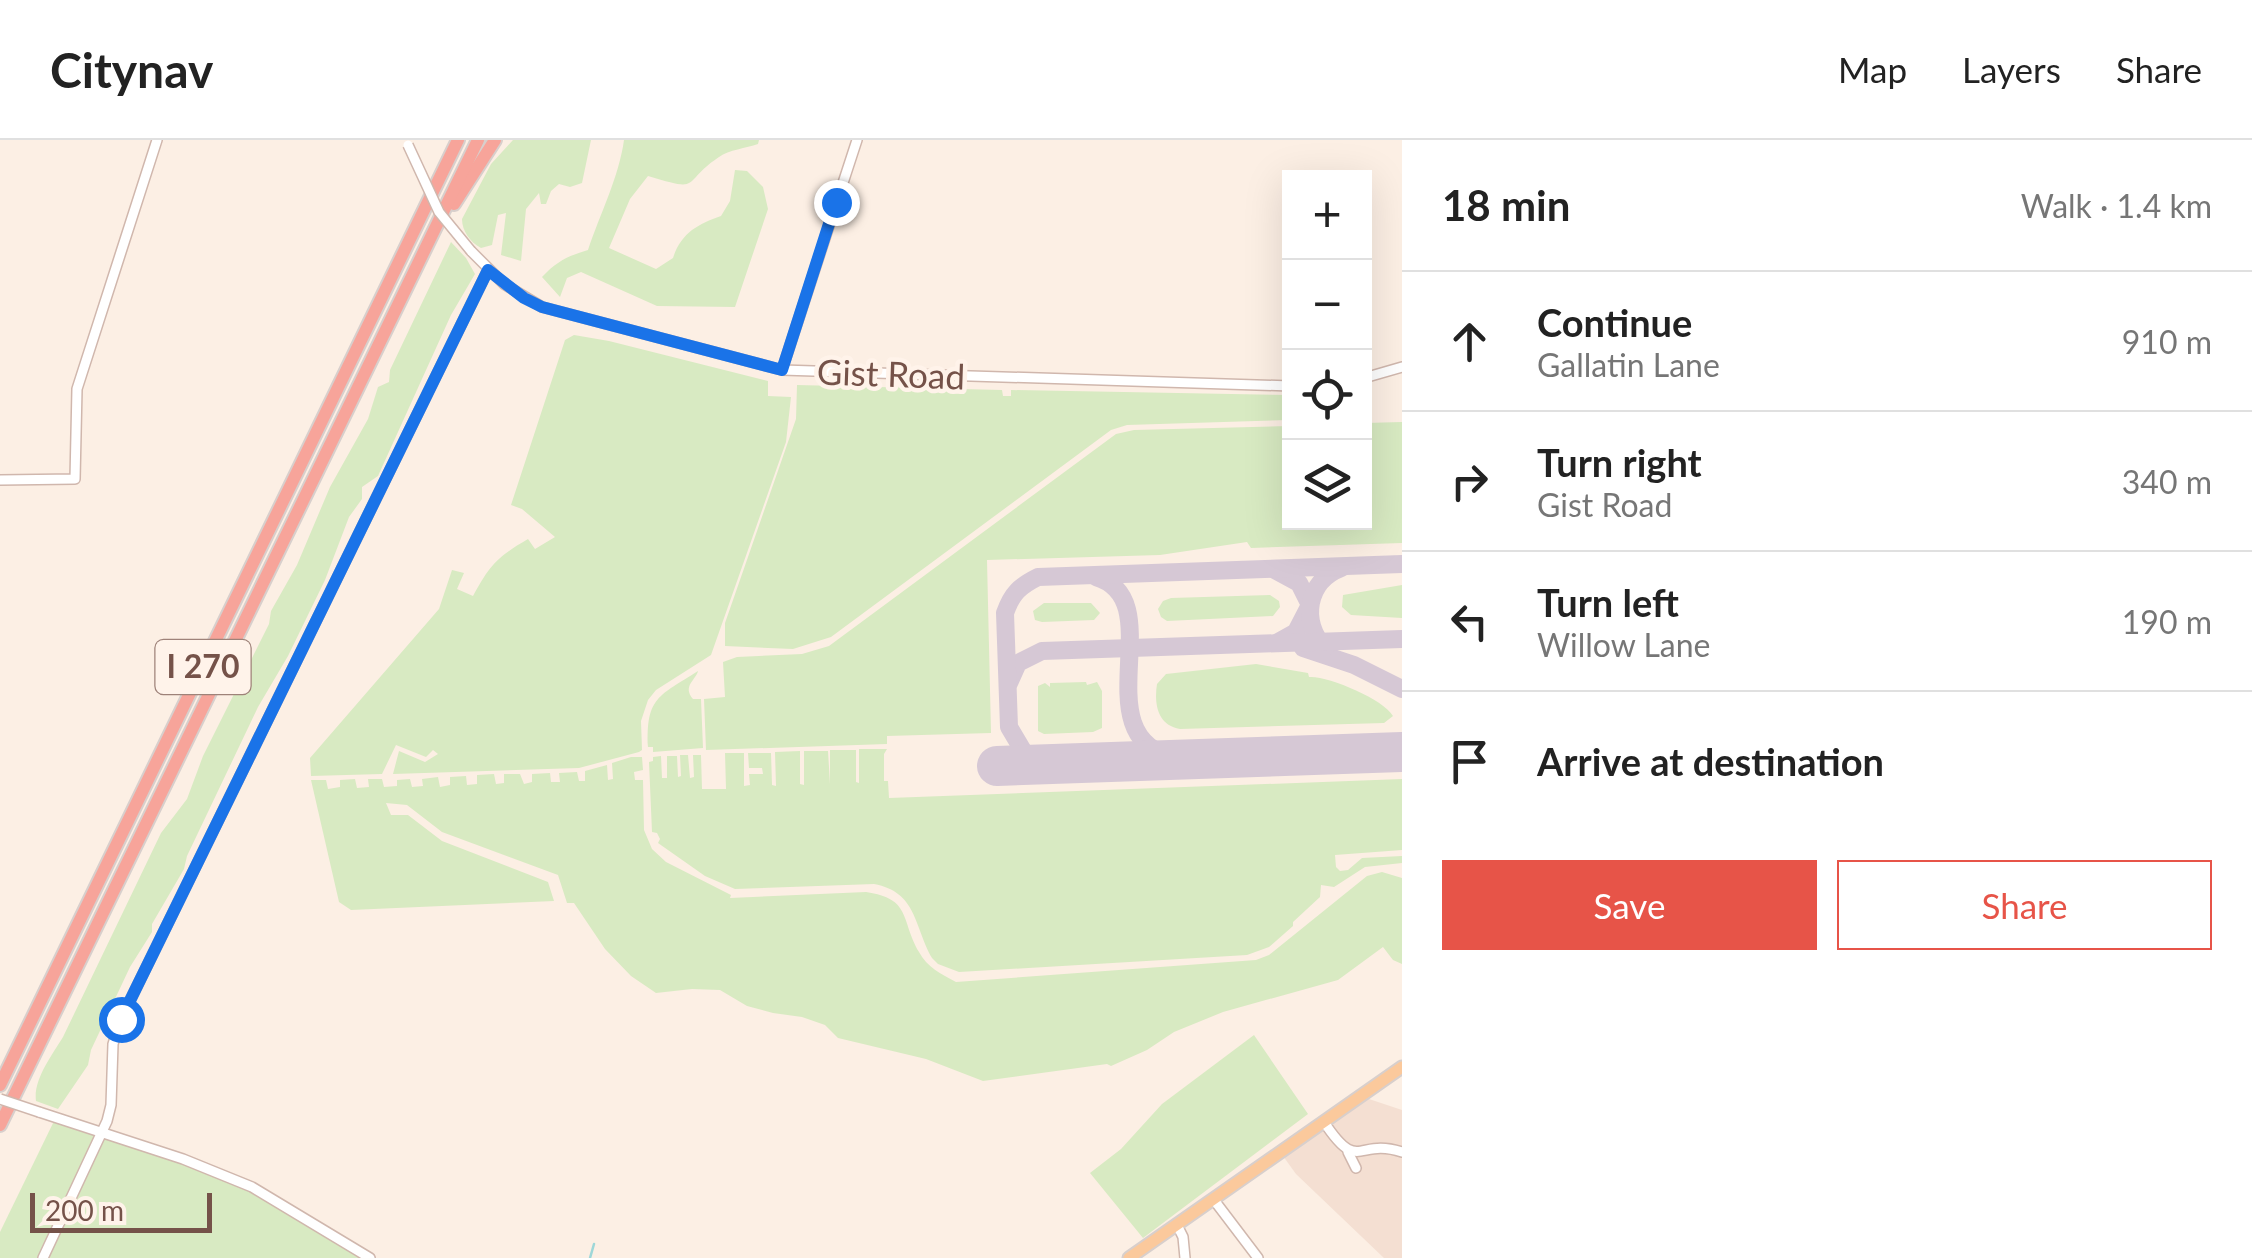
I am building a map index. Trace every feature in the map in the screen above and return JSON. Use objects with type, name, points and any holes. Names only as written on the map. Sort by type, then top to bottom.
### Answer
[{"type":"highway","name":"I 270","points":[[0,1085],[458,140]]},
{"type":"highway","name":"I 270","points":[[0,1125],[478,140]]},
{"type":"highway","points":[[430,239],[495,140]]},
{"type":"main road","points":[[1129,1258],[1402,1066]]},
{"type":"street","points":[[0,480],[75,478],[77,389],[157,140]]},
{"type":"street","points":[[782,370],[856,140]]},
{"type":"street","name":"Gist Road","points":[[408,142],[439,212],[488,270],[542,307],[782,370],[1282,386]]},
{"type":"street","points":[[43,1258],[102,1132],[110,1105],[113,1044],[121,1019],[488,270]]},
{"type":"street","points":[[1372,376],[1402,367]]},
{"type":"street","points":[[0,1098],[252,1187],[370,1258]]},
{"type":"street","points":[[1324,1122],[1356,1168]]},
{"type":"street","points":[[1348,1152],[1357,1154],[1378,1147],[1402,1152]]},
{"type":"street","points":[[1214,1200],[1258,1258]]},
{"type":"street","points":[[1176,1225],[1183,1237],[1186,1258]]},
{"type":"shaded area","points":[[1366,1098],[1402,1110],[1402,1258],[1384,1258],[1296,1174],[1283,1156]]},
{"type":"green space","points":[[513,140],[591,140],[582,183],[570,187],[559,184],[546,204],[541,204],[539,193],[526,209],[521,261],[501,255],[506,213],[498,215],[492,245],[481,248],[467,236],[462,219],[491,164]]},
{"type":"green space","points":[[624,140],[759,140],[758,144],[719,157],[690,183],[677,184],[648,176],[630,199],[609,248],[656,269],[673,258],[691,231],[721,216],[730,201],[735,170],[747,171],[763,187],[768,209],[735,307],[657,306],[581,272],[567,278],[560,297],[542,277],[563,260],[588,250],[614,182]]},
{"type":"green space","points":[[451,242],[475,274],[451,315],[378,476],[362,487],[362,499],[349,517],[325,580],[258,707],[184,869],[130,967],[91,1050],[88,1065],[58,1109],[36,1101],[44,1068],[63,1037],[161,833],[187,799],[203,756],[269,624],[271,611],[297,565],[330,487],[368,419],[378,387],[389,382],[390,370]]},
{"type":"green space","points":[[574,335],[768,381],[768,396],[791,397],[786,442],[711,655],[656,690],[648,700],[641,721],[639,752],[579,768],[393,774],[399,751],[425,762],[438,754],[433,750],[426,757],[396,745],[382,774],[311,776],[310,758],[439,609],[452,570],[464,573],[457,589],[473,596],[490,569],[509,551],[528,539],[535,549],[555,537],[522,509],[511,505],[565,340]]},
{"type":"green space","points":[[797,385],[1002,390],[1003,396],[1011,396],[1011,390],[1282,395],[1282,420],[1127,425],[1111,430],[831,637],[793,649],[725,646],[725,623],[796,419]]},
{"type":"green space","points":[[1402,422],[1402,543],[1251,548],[1247,542],[1160,555],[987,560],[991,733],[887,736],[887,744],[706,750],[704,699],[725,697],[723,662],[737,657],[802,654],[829,646],[1116,434],[1134,430],[1282,426],[1282,530],[1372,530],[1372,423]]},
{"type":"green space","points":[[1402,585],[1402,618],[1351,615],[1342,607],[1343,595]]},
{"type":"green space","points":[[1270,595],[1279,601],[1280,607],[1273,616],[1167,621],[1158,609],[1171,598]]},
{"type":"green space","points":[[1044,603],[1091,603],[1100,613],[1094,620],[1035,620],[1033,611]]},
{"type":"green space","points":[[1256,664],[1308,673],[1309,677],[1341,684],[1378,702],[1393,716],[1384,723],[1180,729],[1162,718],[1156,691],[1166,674]]},
{"type":"green space","points":[[698,671],[689,690],[693,699],[701,699],[703,748],[653,752],[653,747],[648,747],[648,730],[653,708],[665,693]]},
{"type":"green space","points":[[1097,682],[1102,691],[1102,728],[1093,732],[1038,731],[1038,686]]},
{"type":"green space","points":[[859,749],[887,749],[884,781],[888,781],[889,798],[1402,779],[1402,850],[1335,855],[1340,871],[1348,870],[1362,858],[1402,856],[1402,863],[1365,867],[1334,887],[1321,885],[1320,897],[1293,926],[1269,947],[1247,955],[959,972],[932,958],[907,902],[888,888],[874,884],[735,889],[705,876],[658,843],[657,833],[652,832],[649,762],[653,757],[661,756],[662,778],[667,778],[667,756],[677,756],[678,777],[680,755],[688,755],[690,778],[694,777],[693,755],[701,755],[702,789],[726,789],[725,753],[744,753],[744,786],[750,785],[749,774],[763,774],[762,768],[749,768],[748,753],[771,753],[772,785],[776,786],[775,752],[800,751],[800,784],[804,785],[804,751],[828,751],[830,784],[830,750],[856,750],[859,783]]},
{"type":"green space","points":[[642,757],[643,770],[634,772],[635,780],[643,780],[644,830],[652,849],[666,862],[731,895],[730,898],[866,892],[881,895],[903,912],[926,962],[956,982],[1256,960],[1269,955],[1367,876],[1382,872],[1402,878],[1402,964],[1393,960],[1383,947],[1338,980],[1223,1012],[1174,1032],[1147,1050],[1111,1066],[983,1081],[926,1059],[838,1038],[825,1025],[747,1006],[720,990],[656,993],[631,976],[605,949],[574,903],[567,903],[558,875],[442,832],[407,805],[386,803],[391,815],[408,815],[442,841],[548,882],[554,901],[351,910],[339,902],[311,780],[326,780],[328,789],[340,787],[340,780],[355,779],[357,788],[369,787],[368,779],[382,779],[384,787],[410,779],[412,787],[423,786],[422,779],[438,777],[440,787],[450,785],[450,777],[466,776],[467,785],[477,784],[477,775],[494,774],[496,784],[504,783],[504,774],[520,774],[524,784],[532,782],[532,774],[550,773],[551,782],[560,782],[559,773],[577,772],[579,781],[585,781],[585,771],[607,765],[608,780],[613,779],[612,763]]},
{"type":"green space","points":[[1254,1035],[1308,1114],[1143,1238],[1090,1173],[1121,1149],[1162,1104]]},
{"type":"green space","points":[[56,1117],[221,1174],[370,1258],[0,1258],[0,1232]]},
{"type":"waterway","points":[[590,1258],[594,1244]]},
{"type":"taxiway","points":[[1047,763],[1025,754],[1009,727],[1005,613],[1014,595],[1032,580],[1402,564]]},
{"type":"taxiway","points":[[1325,648],[1312,626],[1311,603],[1321,582],[1341,568]]},
{"type":"taxiway","points":[[1275,570],[1299,583],[1310,605],[1296,632],[1278,642]]},
{"type":"taxiway","points":[[1096,577],[1118,591],[1128,612],[1129,699],[1134,725],[1149,746],[1178,759]]},
{"type":"taxiway","points":[[1009,683],[1018,663],[1042,651],[1402,639]]},
{"type":"taxiway","points":[[1303,648],[1354,665],[1402,689]]},
{"type":"runway","points":[[997,766],[1402,752]]},
{"type":"route","points":[[121,1019],[488,270],[542,307],[782,370],[836,202]]}]
